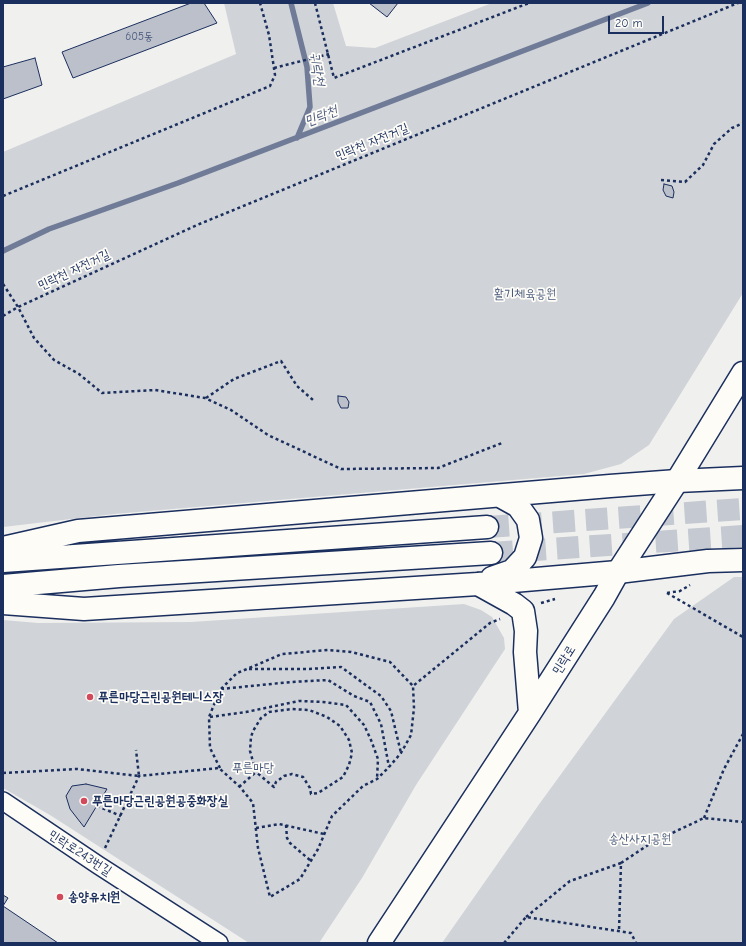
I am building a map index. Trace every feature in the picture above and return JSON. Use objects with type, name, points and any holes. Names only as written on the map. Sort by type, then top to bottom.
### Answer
[{"type":"main road","name":"민락로","points":[[379,943],[530,713],[677,481],[743,373]]},
{"type":"main road","points":[[3,548],[78,531],[677,481],[743,478]]},
{"type":"main road","points":[[478,584],[512,571],[525,557],[531,538],[528,520],[518,506],[500,496]]},
{"type":"main road","points":[[3,561],[487,527]]},
{"type":"main road","points":[[3,586],[119,576],[491,553]]},
{"type":"main road","points":[[3,603],[84,609],[478,584],[618,572],[708,561],[743,560]]},
{"type":"main road","points":[[478,584],[514,604],[522,611],[526,631],[525,652],[530,713]]},
{"type":"street","name":"민락로243번길","points":[[3,801],[73,849],[219,943]]},
{"type":"path","points":[[3,196],[270,86],[276,75],[269,35],[260,3]]},
{"type":"path","points":[[315,3],[334,78],[529,3]]},
{"type":"path","name":"민락천 자전거길","points":[[3,316],[18,307],[197,225],[738,3]]},
{"type":"path","points":[[274,68],[329,54]]},
{"type":"path","points":[[661,180],[686,182],[703,165],[714,144],[732,128],[743,123]]},
{"type":"path","points":[[3,284],[18,307],[34,338],[54,360],[79,374],[102,393],[155,390],[205,398],[231,410],[268,435],[341,469],[438,468],[502,443]]},
{"type":"path","points":[[205,398],[234,379],[280,361],[297,386],[313,400]]},
{"type":"path","points":[[667,593],[743,637]]},
{"type":"path","points":[[537,604],[558,599]]},
{"type":"path","points":[[413,686],[490,623],[501,618]]},
{"type":"path","points":[[328,650],[351,652],[390,662],[413,686],[414,708],[411,735],[401,753],[377,779],[363,786],[332,816],[318,850],[300,879],[270,897],[258,848],[253,803],[240,787],[219,768],[210,748],[210,717],[220,690],[237,673],[247,669],[282,654],[328,650]]},
{"type":"path","points":[[247,669],[308,669],[342,667],[381,696],[391,711],[401,753]]},
{"type":"path","points":[[220,690],[291,682],[328,680],[354,696],[370,702],[381,724],[389,767]]},
{"type":"path","points":[[210,717],[246,712],[299,701],[346,705],[364,725],[371,740],[378,759],[377,779]]},
{"type":"path","points":[[292,709],[309,710],[327,717],[340,726],[349,740],[352,753],[343,777],[318,793],[311,794],[310,788],[303,778],[292,774],[284,776],[276,782],[274,787],[256,772],[250,751],[251,737],[261,718],[269,712],[292,709]]},
{"type":"path","points":[[704,818],[724,769],[743,734]]},
{"type":"path","points":[[103,854],[139,776],[136,750]]},
{"type":"path","points":[[3,773],[78,769],[139,776],[219,768]]},
{"type":"path","points":[[240,787],[256,772]]},
{"type":"path","points":[[97,806],[120,816]]},
{"type":"path","points":[[504,943],[526,917],[570,882],[621,862],[651,843],[704,818],[743,822]]},
{"type":"path","points":[[256,828],[279,824],[324,834]]},
{"type":"path","points":[[286,825],[287,838],[290,843],[311,861]]},
{"type":"path","points":[[619,931],[621,862]]},
{"type":"path","points":[[526,917],[630,933],[636,943]]},
{"type":"green space","name":"활기체육공원","points":[[224,3],[333,3],[346,46],[375,48],[492,3],[743,3],[743,293],[649,445],[621,464],[584,474],[114,514],[3,527],[3,152],[236,54]]},
{"type":"green space","name":"송산사지공원","points":[[734,577],[743,577],[743,943],[442,943],[540,803],[674,619]]},
{"type":"green space","name":"푸른마당","points":[[464,604],[481,610],[492,617],[504,638],[505,649],[416,785],[362,878],[319,943],[249,943],[50,815],[3,788],[3,620],[38,623],[191,622]]},
{"type":"building","points":[[191,3],[204,3],[217,23],[73,78],[62,52]]},
{"type":"building","points":[[369,3],[398,3],[387,17]]},
{"type":"building","points":[[35,58],[42,85],[3,99],[3,67]]},
{"type":"building","points":[[664,184],[672,186],[674,192],[673,198],[666,196],[663,190]]},
{"type":"building","points":[[338,396],[346,397],[349,402],[348,408],[341,408],[338,402]]},
{"type":"building","name":"푸른마당근린공원공중화장실","points":[[86,784],[107,789],[84,827],[70,809],[66,796],[72,786]]},
{"type":"building","points":[[3,895],[8,898],[3,906]]},
{"type":"building","name":"송양유치원","points":[[3,906],[58,943],[3,943]]},
{"type":"waterway","name":"귀락천","points":[[291,3],[307,67],[310,107],[297,138]]},
{"type":"waterway","name":"민락천","points":[[3,251],[49,229],[178,183],[648,3]]},
{"type":"tunnel","points":[[487,527],[743,509]]},
{"type":"tunnel","points":[[491,553],[743,536]]},
{"type":"place","name":"푸른마당근린공원테니스장","points":[[90,697]]},
{"type":"place","name":"푸른마당근린공원공중화장실","points":[[84,801]]},
{"type":"place","name":"송양유치원","points":[[60,897]]}]
